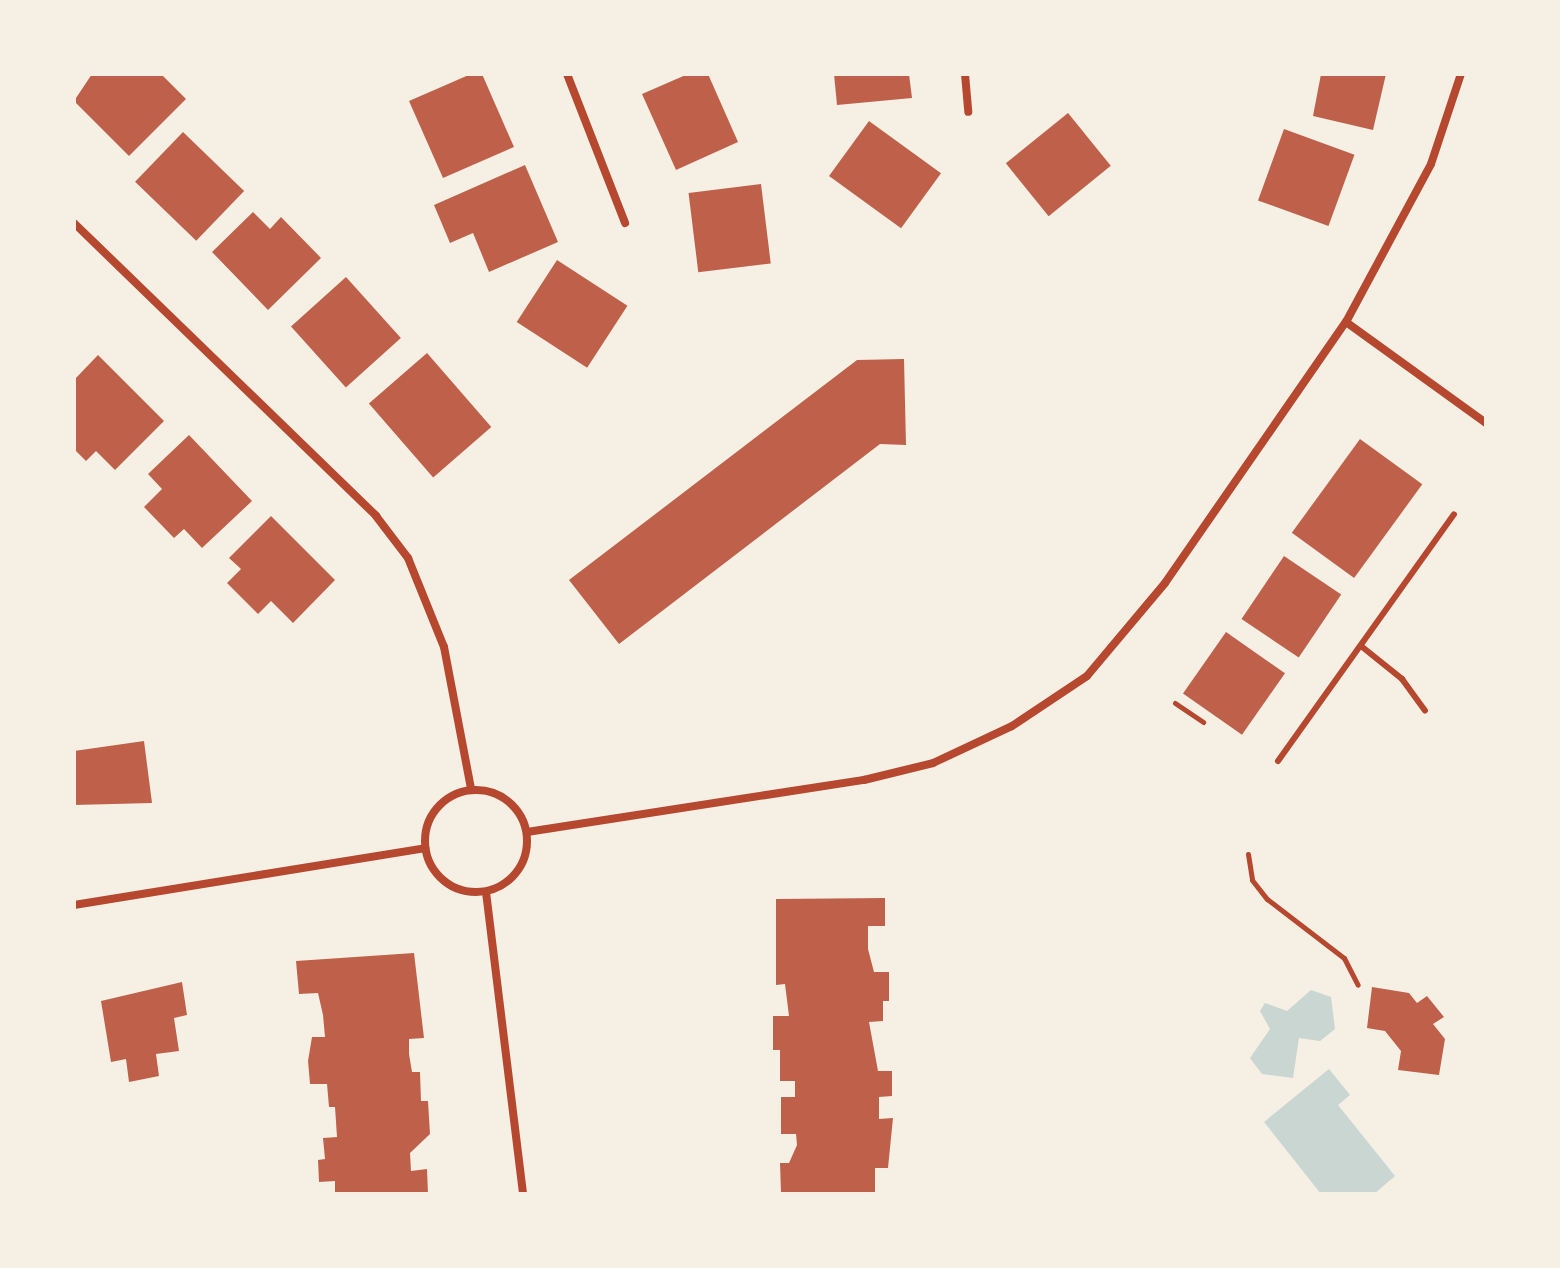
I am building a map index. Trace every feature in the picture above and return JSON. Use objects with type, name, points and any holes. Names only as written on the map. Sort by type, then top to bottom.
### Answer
[{"type":"street","points":[[567,74],[625,223]]},
{"type":"street","points":[[965,74],[968,112]]},
{"type":"street","points":[[527,832],[864,780],[933,763],[1012,726],[1087,676],[1127,634],[1346,322],[1431,164],[1461,74]]},
{"type":"street","points":[[74,223],[376,516],[408,558],[444,647],[471,789]]},
{"type":"street","points":[[1346,322],[1486,423]]},
{"type":"street","points":[[471,789],[513,804],[527,832],[514,876],[486,892],[446,882],[425,848],[431,816],[471,789]]},
{"type":"street","points":[[74,905],[425,848]]},
{"type":"street","points":[[486,892],[523,1194]]},
{"type":"lane","points":[[1278,761],[1454,514]]},
{"type":"lane","points":[[1361,646],[1402,679],[1425,711]]},
{"type":"path","points":[[1175,703],[1203,722]]},
{"type":"path","points":[[1248,854],[1252,880],[1267,899],[1344,958],[1358,985]]},
{"type":"shaded area","points":[[1311,990],[1331,997],[1335,1029],[1320,1041],[1299,1038],[1293,1078],[1262,1074],[1250,1058],[1270,1029],[1260,1011],[1265,1003],[1287,1011]]},
{"type":"shaded area","points":[[1329,1069],[1350,1095],[1338,1105],[1395,1176],[1374,1194],[1321,1194],[1264,1122]]},
{"type":"building","points":[[92,74],[161,74],[186,99],[129,156],[74,101]]},
{"type":"building","points":[[471,74],[482,74],[514,147],[443,178],[409,101]]},
{"type":"building","points":[[688,74],[708,74],[738,142],[676,170],[642,94]]},
{"type":"building","points":[[834,74],[909,74],[912,98],[837,105]]},
{"type":"building","points":[[1321,74],[1386,74],[1373,130],[1313,116]]},
{"type":"building","points":[[1068,113],[1111,166],[1049,216],[1006,163]]},
{"type":"building","points":[[869,121],[941,173],[901,228],[829,176]]},
{"type":"building","points":[[1284,129],[1354,155],[1328,226],[1258,200]]},
{"type":"building","points":[[183,132],[244,191],[196,241],[135,182]]},
{"type":"building","points":[[525,165],[558,242],[489,272],[473,233],[450,243],[434,205]]},
{"type":"building","points":[[761,184],[771,263],[698,272],[689,193]]},
{"type":"building","points":[[253,212],[270,229],[281,217],[321,258],[268,310],[212,252]]},
{"type":"building","points":[[557,260],[627,306],[587,368],[517,322]]},
{"type":"building","points":[[346,277],[401,338],[346,387],[291,327]]},
{"type":"building","points":[[427,353],[491,427],[433,477],[369,404]]},
{"type":"building","points":[[98,355],[164,421],[115,470],[96,451],[86,461],[74,449],[74,380]]},
{"type":"building","points":[[904,359],[906,445],[880,444],[619,644],[569,580],[857,360]]},
{"type":"building","points":[[189,435],[252,501],[202,548],[184,529],[174,538],[144,507],[162,489],[148,474]]},
{"type":"building","points":[[1360,439],[1422,484],[1354,578],[1292,533]]},
{"type":"building","points":[[271,516],[335,580],[293,623],[271,601],[258,614],[227,583],[241,569],[229,558]]},
{"type":"building","points":[[1284,556],[1341,595],[1299,658],[1242,619]]},
{"type":"building","points":[[1226,632],[1285,673],[1242,735],[1183,693]]},
{"type":"building","points":[[144,741],[152,803],[74,805],[74,751]]},
{"type":"building","points":[[885,898],[885,926],[868,926],[868,949],[874,972],[889,972],[889,1001],[883,1001],[883,1021],[869,1022],[878,1071],[892,1071],[892,1096],[879,1097],[879,1119],[893,1118],[888,1168],[875,1168],[875,1194],[781,1193],[780,1163],[789,1163],[797,1145],[796,1134],[781,1134],[781,1097],[795,1097],[795,1081],[780,1081],[780,1050],[773,1050],[773,1016],[789,1016],[785,984],[776,985],[776,899]]},
{"type":"building","points":[[414,953],[424,1038],[409,1039],[409,1054],[412,1072],[420,1072],[421,1101],[428,1101],[430,1134],[410,1153],[411,1171],[427,1169],[428,1194],[335,1194],[335,1181],[319,1182],[318,1160],[325,1159],[323,1138],[337,1137],[335,1107],[329,1107],[327,1084],[310,1084],[308,1061],[312,1037],[325,1037],[323,1015],[318,993],[299,994],[296,961]]},
{"type":"building","points":[[182,982],[187,1015],[174,1018],[179,1051],[156,1054],[159,1076],[129,1082],[126,1059],[111,1062],[101,1001]]},
{"type":"building","points":[[1372,987],[1409,993],[1417,1003],[1427,996],[1444,1017],[1433,1024],[1445,1039],[1439,1075],[1398,1070],[1401,1051],[1385,1031],[1367,1028]]}]
